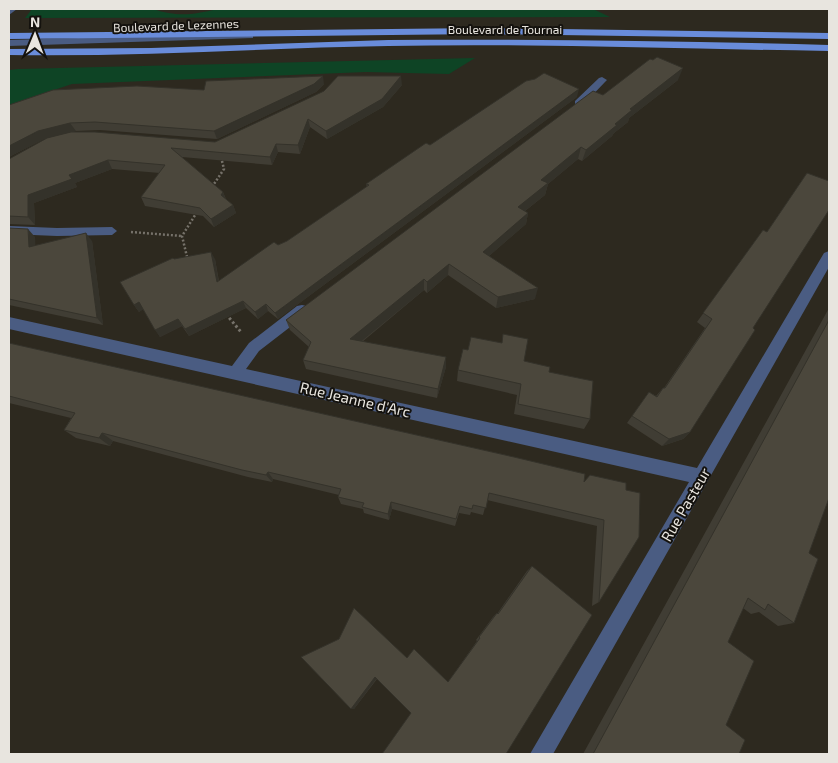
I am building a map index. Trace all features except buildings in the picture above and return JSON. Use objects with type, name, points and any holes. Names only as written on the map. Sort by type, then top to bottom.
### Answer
[{"type":"main road","name":"Boulevard de Tournai","points":[[184,34],[621,32],[829,36]]},
{"type":"main road","name":"Boulevard de Lezennes","points":[[9,36],[184,34]]},
{"type":"main road","name":"Boulevard de Tournai","points":[[182,49],[458,42],[681,44],[829,48]]},
{"type":"main road","name":"Boulevard de Lezennes","points":[[9,52],[182,49]]},
{"type":"street","name":"Boulevard de Lezennes","points":[[9,43],[344,32]]},
{"type":"street","points":[[568,111],[584,99],[602,80]]},
{"type":"street","name":"Rue Pasteur","points":[[541,754],[829,256]]},
{"type":"street","points":[[235,373],[254,346],[309,305]]},
{"type":"street","name":"Rue Jeanne d'Arc","points":[[9,323],[702,477]]},
{"type":"lane","points":[[9,13],[13,9]]},
{"type":"lane","points":[[9,230],[39,232],[112,231]]},
{"type":"path","points":[[208,194],[224,169],[220,153]]},
{"type":"path","points":[[189,265],[182,236],[198,211]]},
{"type":"path","points":[[112,231],[182,236]]},
{"type":"path","points":[[223,310],[254,346]]},
{"type":"green space","points":[[32,9],[153,9],[185,14],[217,9],[593,9],[610,17],[25,18]]},
{"type":"green space","points":[[475,58],[449,74],[366,72],[72,84],[9,105],[9,70],[18,69]]}]
